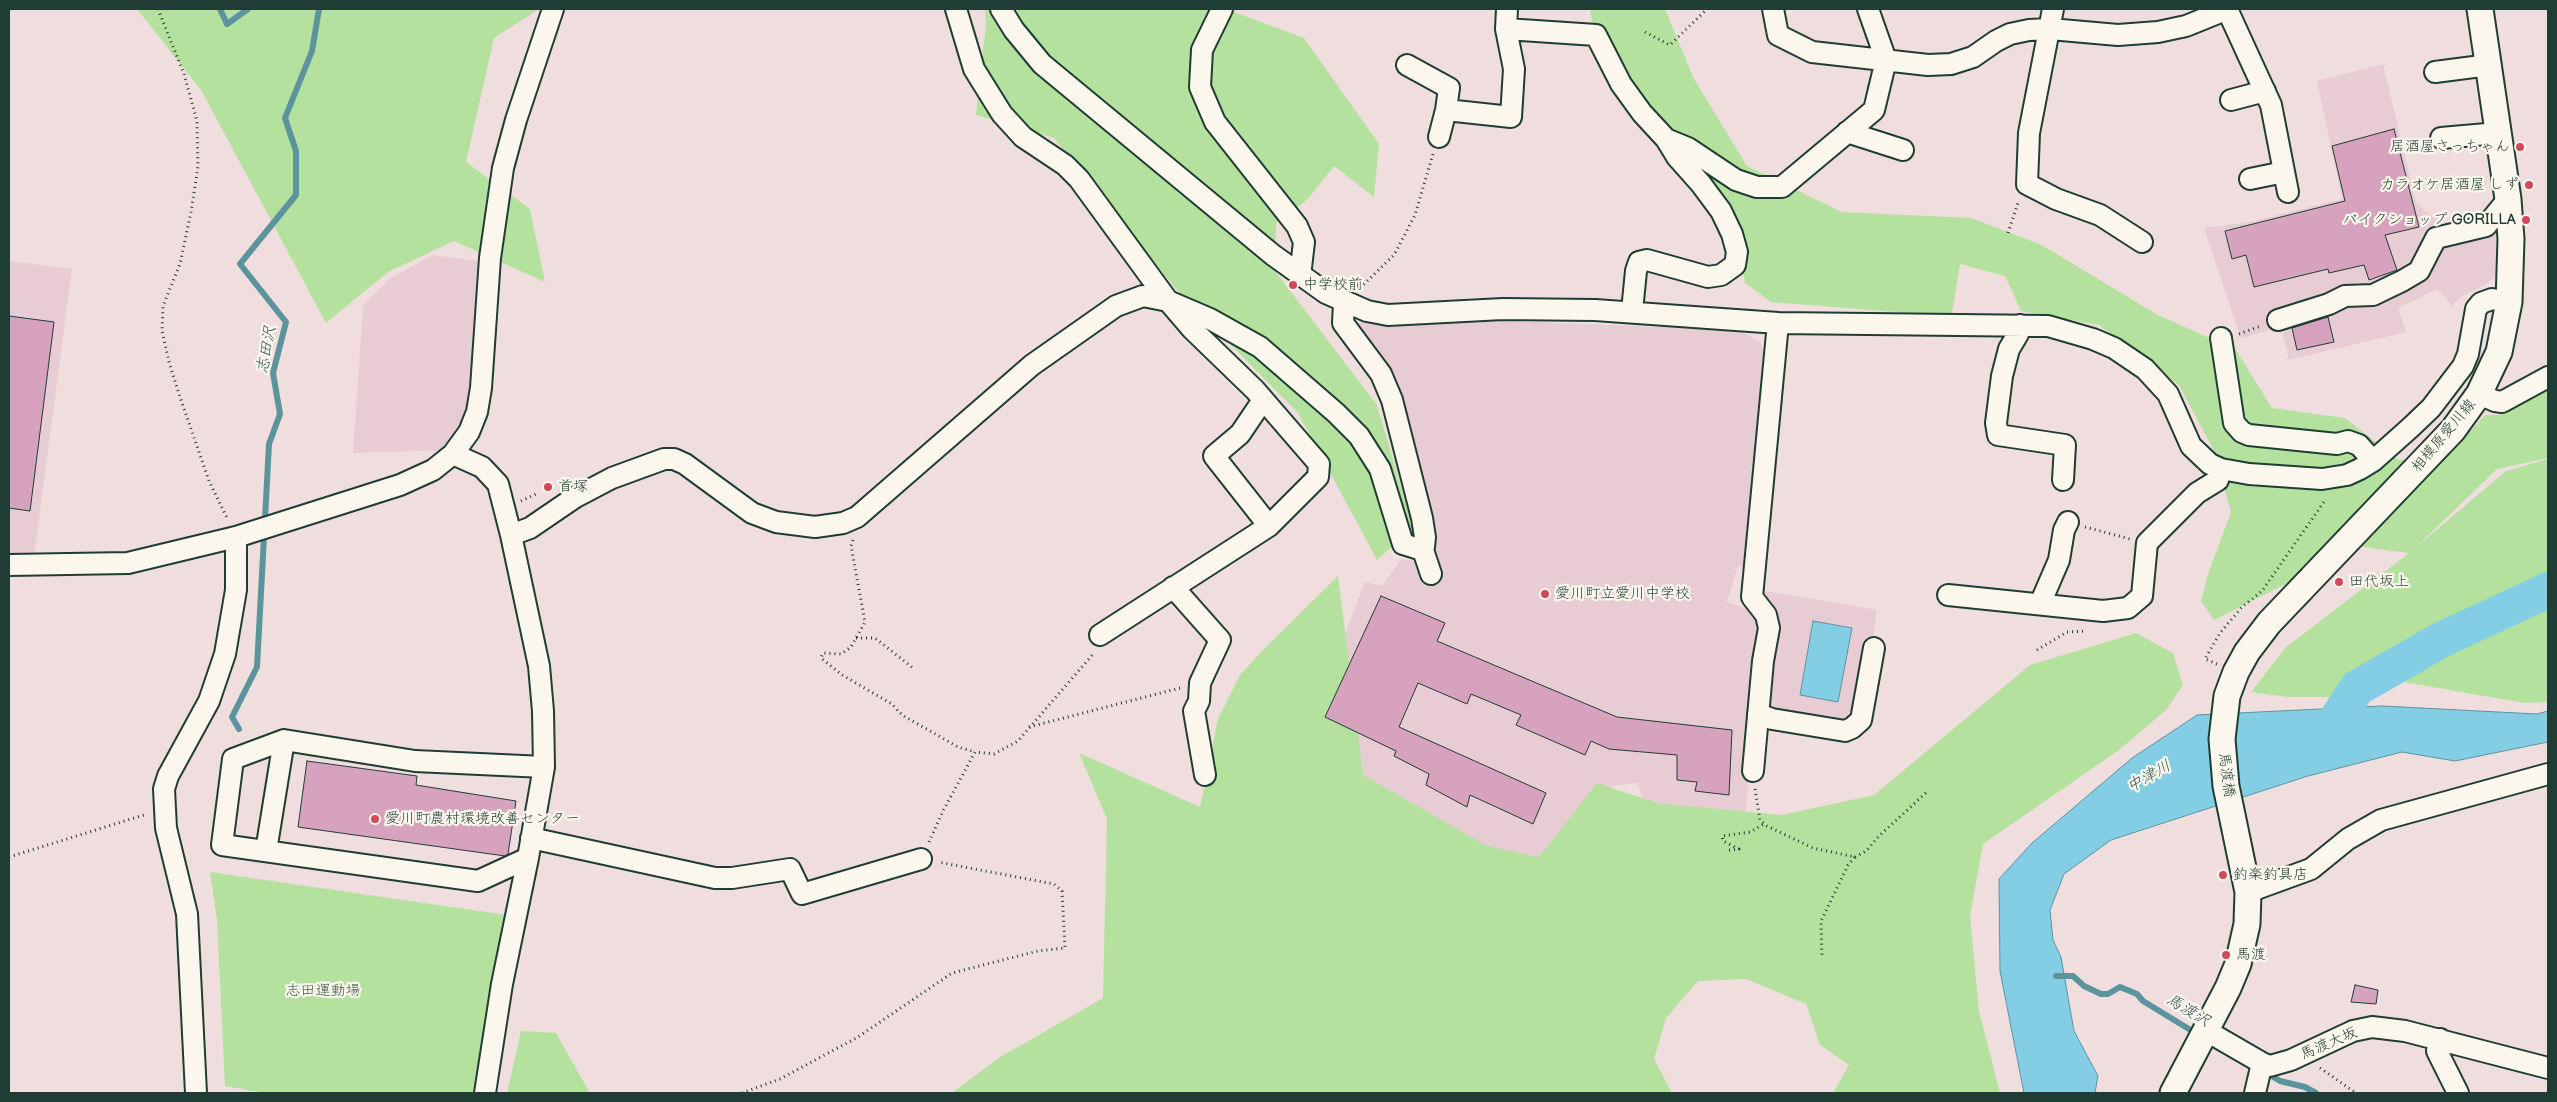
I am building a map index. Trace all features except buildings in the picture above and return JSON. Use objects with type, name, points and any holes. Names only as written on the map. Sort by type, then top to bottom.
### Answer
[{"type":"main road","name":"相模原愛川線","points":[[2234,678],[2247,652],[2269,623],[2443,442],[2479,394],[2499,352],[2510,302],[2508,199],[2480,9]]},
{"type":"main road","name":"馬渡橋","points":[[2234,678],[2222,724],[2223,762],[2248,892]]},
{"type":"main road","points":[[2173,1093],[2228,988],[2238,964],[2247,924],[2248,892]]},
{"type":"street","points":[[9,565],[128,563],[244,534],[400,486],[433,470],[453,454],[469,432],[477,412],[482,388],[490,258],[503,168],[516,120],[553,9]]},
{"type":"street","points":[[956,9],[974,69],[998,109],[1023,137],[1065,165],[1080,179],[1168,301],[1192,329],[1255,390],[1319,464],[1318,477],[1270,526],[1100,635]]},
{"type":"street","points":[[1002,9],[1014,30],[1042,64],[1300,276],[1344,303],[1367,311],[1388,315],[1503,309],[1632,312],[1778,323],[2048,326],[2092,339],[2114,348],[2145,370],[2168,394],[2191,446],[2203,459],[2221,469],[2249,474],[2334,478],[2346,475],[2372,461],[2431,408],[2456,376],[2468,354],[2476,308],[2481,303],[2492,299],[2510,302]]},
{"type":"street","points":[[1222,9],[1202,50],[1200,87],[1215,122],[1297,226],[1304,242],[1300,276]]},
{"type":"street","points":[[1446,110],[1511,116],[1514,69],[1506,29],[1507,9]]},
{"type":"street","points":[[1773,9],[1778,35],[1812,52],[1848,58],[1928,65],[1951,64],[1973,57],[2010,34],[2050,29],[2118,35],[2158,32],[2186,26],[2228,9],[2271,104],[2288,192]]},
{"type":"street","points":[[1666,140],[1688,148],[1736,180],[1757,187],[1782,187],[1798,176],[1874,110],[1886,60],[1868,9]]},
{"type":"street","points":[[2053,9],[2029,133],[2027,184],[2056,199],[2100,215],[2142,242]]},
{"type":"street","points":[[1506,29],[1596,35],[1621,84],[1721,211],[1737,252],[1735,265],[1721,274],[1708,277],[1647,260],[1639,262],[1636,270],[1632,312]]},
{"type":"street","points":[[2435,72],[2488,65]]},
{"type":"street","points":[[1407,66],[1449,88],[1439,137]]},
{"type":"street","points":[[2232,100],[2265,91]]},
{"type":"street","points":[[1847,132],[1903,150]]},
{"type":"street","points":[[2441,138],[2498,133]]},
{"type":"street","points":[[2250,179],[2284,172]]},
{"type":"street","points":[[2278,320],[2329,304],[2345,296],[2372,295],[2402,280],[2418,271],[2436,238],[2486,226],[2508,199]]},
{"type":"street","points":[[511,535],[530,528],[574,498],[612,478],[664,459],[674,459],[685,464],[752,514],[776,522],[815,527],[843,523],[857,518],[1032,365],[1116,306],[1143,296],[1168,301],[1210,319],[1260,346],[1352,429],[1366,446],[1380,469],[1403,544],[1414,549],[1422,548]]},
{"type":"street","points":[[1344,303],[1343,323],[1381,374],[1392,400],[1420,511],[1425,537],[1422,548],[1431,574]]},
{"type":"street","points":[[1753,771],[1769,628],[1766,615],[1752,597],[1778,323]]},
{"type":"street","points":[[2020,325],[2018,334],[2008,349],[2002,376],[1996,423],[1998,435],[2067,443],[2063,480]]},
{"type":"street","points":[[2221,338],[2234,422],[2242,432],[2249,435],[2337,444],[2348,441],[2359,445],[2372,461]]},
{"type":"street","points":[[2479,394],[2502,402],[2548,377]]},
{"type":"street","points":[[1263,400],[1240,434],[1214,456],[1270,526]]},
{"type":"street","points":[[453,454],[482,467],[498,484],[511,535],[538,666],[543,711],[544,767],[528,858],[502,984],[485,1093]]},
{"type":"street","points":[[1948,596],[2103,611],[2128,608],[2142,596],[2147,543],[2197,494],[2218,480],[2221,469]]},
{"type":"street","points":[[2040,604],[2059,560],[2064,530],[2068,522]]},
{"type":"street","points":[[196,1093],[187,914],[166,828],[164,790],[168,776],[209,701],[225,654],[244,534]]},
{"type":"street","points":[[1173,587],[1220,640],[1200,682],[1199,701],[1194,711],[1204,776]]},
{"type":"street","points":[[1758,714],[1772,719],[1845,731],[1852,728],[1861,720],[1874,648]]},
{"type":"street","points":[[528,858],[478,881],[222,845],[234,759],[284,740],[414,761],[544,767]]},
{"type":"street","points":[[266,851],[284,740]]},
{"type":"street","points":[[2248,892],[2311,870],[2353,836],[2381,820],[2548,774]]},
{"type":"street","points":[[531,838],[715,878],[732,878],[790,869],[802,894],[921,859]]},
{"type":"street","name":"馬渡大坂","points":[[2262,1063],[2270,1066],[2281,1064],[2353,1031],[2372,1027],[2389,1028],[2548,1068]]},
{"type":"street","points":[[2205,1030],[2262,1063],[2255,1093]]},
{"type":"street","points":[[2440,1040],[2437,1051],[2458,1093]]},
{"type":"path","points":[[158,9],[184,74],[197,122],[198,167],[192,212],[180,264],[163,306],[162,331],[169,362],[209,482],[244,534]]},
{"type":"path","points":[[1645,32],[1670,45],[1707,9]]},
{"type":"path","points":[[1344,303],[1394,256],[1415,214],[1439,137]]},
{"type":"path","points":[[2008,233],[2016,206],[2027,184]]},
{"type":"path","points":[[2221,338],[2278,320]]},
{"type":"path","points":[[2234,678],[2205,659],[2220,633],[2242,607],[2262,591],[2334,488],[2334,478]]},
{"type":"path","points":[[857,518],[851,546],[865,622],[851,647],[841,654],[823,653],[821,658],[842,675],[892,704],[902,715],[958,747],[975,752],[994,754],[1018,741],[1028,727],[1101,645],[1100,635]]},
{"type":"path","points":[[2068,522],[2131,539]]},
{"type":"path","points":[[856,638],[875,638],[913,668]]},
{"type":"path","points":[[1028,727],[1179,688],[1193,682],[1200,682]]},
{"type":"path","points":[[742,1093],[780,1079],[858,1037],[952,973],[1038,951],[1065,948],[1062,890],[1054,884],[921,859],[943,811],[975,752]]},
{"type":"path","points":[[1753,771],[1760,820],[1764,824],[1813,848],[1855,857]]},
{"type":"path","points":[[1822,958],[1821,921],[1848,865],[1855,857],[1866,851],[1880,835],[1928,791]]},
{"type":"path","points":[[9,857],[164,809]]},
{"type":"path","points":[[1729,850],[1739,849],[1723,841],[1722,836],[1750,832],[1764,824]]},
{"type":"path","points":[[2304,1054],[2307,1060],[2356,1093]]},
{"type":"shaded area","points":[[2383,64],[2416,203],[2443,226],[2500,216],[2498,273],[2488,283],[2461,297],[2452,306],[2438,289],[2398,308],[2406,332],[2289,360],[2281,326],[2241,339],[2204,228],[2250,222],[2342,199],[2317,81]]},
{"type":"shaded area","points":[[432,255],[480,261],[471,384],[464,423],[449,450],[353,453],[363,306],[389,279]]},
{"type":"shaded area","points":[[9,261],[72,269],[34,557],[9,556]]},
{"type":"shaded area","name":"愛川町立愛川中学校","points":[[1482,320],[1738,330],[1759,341],[1764,350],[1763,369],[1767,371],[1745,567],[1738,566],[1727,602],[1754,611],[1758,624],[1746,813],[1645,808],[1638,783],[1611,786],[1559,864],[1513,865],[1303,743],[1365,582],[1382,586],[1401,559],[1420,562],[1436,559],[1429,501],[1390,369],[1376,354],[1353,321],[1388,327]]},
{"type":"shaded area","points":[[1761,590],[1877,610],[1861,710],[1851,726],[1768,709]]},
{"type":"green space","points":[[137,9],[539,9],[494,38],[466,162],[530,209],[545,282],[454,241],[388,272],[326,323],[201,90]]},
{"type":"green space","points":[[985,9],[1226,9],[1304,38],[1379,144],[1374,197],[1334,166],[1308,199],[1276,223],[1275,271],[1377,405],[1413,528],[1377,560],[1298,413],[1176,289],[1054,138],[976,115],[986,24]]},
{"type":"green space","points":[[1590,9],[1665,9],[1694,79],[1747,166],[1842,212],[1971,218],[2042,245],[2156,314],[2236,350],[2272,408],[2345,418],[2399,460],[2444,460],[2485,415],[2499,415],[2548,391],[2548,458],[2497,469],[2415,548],[2506,471],[2548,459],[2548,579],[2451,626],[2331,697],[2288,697],[2251,692],[2285,648],[2409,553],[2331,543],[2288,583],[2214,620],[2201,601],[2208,574],[2231,512],[2214,451],[2179,385],[2099,325],[2021,311],[2005,276],[1960,264],[1952,313],[1934,315],[1771,302],[1745,283],[1728,200],[1648,133],[1597,55]]},
{"type":"green space","points":[[1338,576],[1363,775],[1487,846],[1539,857],[1597,783],[1657,803],[1782,815],[1874,795],[2030,665],[2136,633],[2173,653],[2183,685],[2166,710],[2119,750],[1983,844],[1970,916],[1979,1011],[2000,1093],[1833,1093],[1849,1065],[1820,1045],[1806,1004],[1746,979],[1698,981],[1666,1018],[1654,1059],[1672,1093],[952,1093],[997,1059],[1103,998],[1107,819],[1079,753],[1200,807],[1218,719],[1240,675]]},
{"type":"green space","points":[[2548,601],[2548,702],[2524,703],[2404,682],[2459,642]]},
{"type":"green space","name":"志田運動場","points":[[210,872],[507,915],[476,1093],[264,1093],[225,1086],[217,920]]},
{"type":"green space","points":[[521,1031],[556,1033],[590,1093],[507,1093]]},
{"type":"water","points":[[1813,621],[1852,628],[1838,702],[1800,695]]},
{"type":"water","name":"中津川","points":[[2382,706],[2537,714],[2548,711],[2548,742],[2455,761],[2402,752],[2308,776],[2111,840],[2064,874],[2050,910],[2053,940],[2061,957],[2074,1031],[2098,1076],[2095,1093],[2024,1093],[2000,971],[1999,879],[2032,843],[2132,758],[2197,715]]},
{"type":"waterway","name":"志田沢","points":[[220,9],[227,24],[248,9]]},
{"type":"waterway","name":"志田沢","points":[[239,729],[232,717],[257,667],[269,444],[280,414],[273,373],[286,322],[240,264],[296,195],[296,151],[285,118],[312,51],[319,9]]},
{"type":"waterway","points":[[2327,734],[2357,688],[2441,640],[2548,590]]},
{"type":"waterway","name":"馬渡沢","points":[[2056,976],[2073,976],[2084,986],[2101,994],[2108,994],[2120,987],[2137,994],[2143,1001],[2197,1034]]},
{"type":"waterway","name":"馬渡沢","points":[[2265,1072],[2280,1081],[2305,1087],[2316,1093]]},
{"type":"place","name":"居酒屋さっちゃん","points":[[2520,147]]},
{"type":"place","name":"カラオケ居酒屋 しず","points":[[2529,185]]},
{"type":"place","name":"バイクショップ GORILLA","points":[[2526,220]]},
{"type":"place","name":"中学校前","points":[[1293,285]]},
{"type":"place","name":"首塚","points":[[548,487]]},
{"type":"place","name":"田代坂上","points":[[2339,582]]},
{"type":"place","name":"愛川町立愛川中学校","points":[[1545,594]]},
{"type":"place","name":"愛川町農村環境改善センター","points":[[375,819]]},
{"type":"place","name":"釣楽釣具店","points":[[2223,875]]},
{"type":"place","name":"馬渡","points":[[2226,955]]}]
